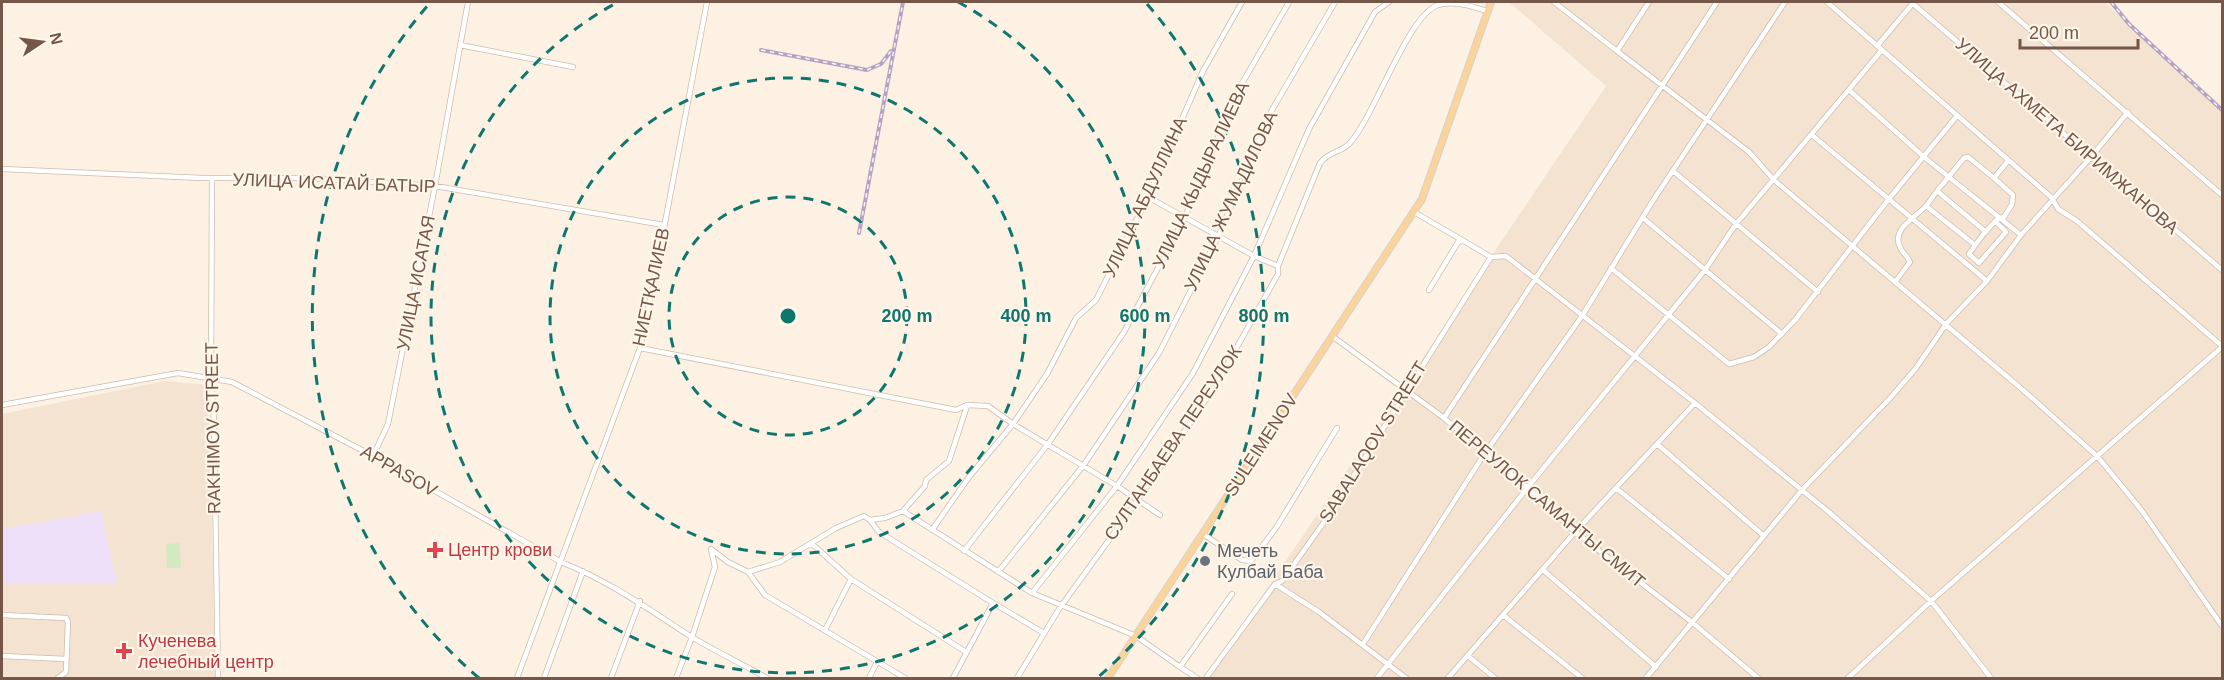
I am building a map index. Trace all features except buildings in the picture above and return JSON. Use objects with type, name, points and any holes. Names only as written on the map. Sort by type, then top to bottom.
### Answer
[{"type":"main road","name":"SULEIMENOV","points":[[1108,678],[1414,212],[1429,184],[1491,2]]},
{"type":"street","name":"УЛИЦА ИСАТАЯ","points":[[373,456],[388,424],[435,186],[468,2]]},
{"type":"street","name":"НИЕТҚАЛИЕВ","points":[[517,678],[640,348],[707,2]]},
{"type":"street","name":"УЛИЦА АБДУЛЛИНА","points":[[932,530],[969,477],[1013,424],[1047,374],[1076,318],[1096,300],[1148,196],[1203,71],[1242,2]]},
{"type":"street","name":"УЛИЦА КЫДЫРАЛИЕВА","points":[[964,551],[1048,444],[1124,332],[1185,217],[1238,92],[1289,2]]},
{"type":"street","name":"УЛИЦА ЖУМАДИЛОВА","points":[[998,572],[1083,466],[1159,353],[1219,235],[1272,110],[1335,2]]},
{"type":"street","points":[[1032,593],[1117,486],[1193,373],[1254,256],[1309,129],[1375,12],[1389,2]]},
{"type":"street","name":"СУЛТАНБАЕВА ПЕРЕУЛОК","points":[[1017,678],[1061,606],[1138,500],[1215,386],[1278,274],[1278,266],[1320,163],[1326,155],[1350,143],[1382,91],[1412,33],[1425,15],[1437,5],[1452,2],[1488,11]]},
{"type":"street","points":[[1554,2],[1749,152],[1774,180],[1852,248],[1946,324],[2098,457],[2142,511],[2223,626]]},
{"type":"street","points":[[1617,51],[1649,2]]},
{"type":"street","points":[[1444,418],[1717,2]]},
{"type":"street","points":[[1363,644],[1485,453],[1582,316],[1642,218],[1785,2]]},
{"type":"street","points":[[1827,2],[1956,117],[2052,198],[2058,209],[2077,221],[2222,347],[1931,601],[1848,678]]},
{"type":"street","points":[[1377,678],[1705,270],[1736,224],[1850,90],[1913,2]]},
{"type":"street","name":"УЛИЦА АХМЕТА БИРИМЖАНОВА","points":[[1913,2],[2223,270]]},
{"type":"street","points":[[1998,2],[2223,195]]},
{"type":"street","points":[[460,45],[573,67]]},
{"type":"street","points":[[1850,90],[1924,157],[2021,236]]},
{"type":"street","points":[[1646,678],[1802,490],[1916,368],[1946,324],[1987,281],[2052,198],[2091,157],[2128,112]]},
{"type":"street","points":[[1611,268],[1729,364],[1754,357],[1782,334],[1956,117]]},
{"type":"street","points":[[1812,135],[1987,281]]},
{"type":"street","points":[[1895,282],[1911,262],[1898,244],[1898,234],[1926,206],[1960,160],[1968,158],[2013,195],[2012,204],[2004,216],[1986,232],[1963,261]]},
{"type":"street","points":[[1994,178],[2008,161]]},
{"type":"street","name":"УЛИЦА ИСАТАЙ БАТЫР","points":[[2,169],[212,178],[310,178],[435,186],[664,225]]},
{"type":"street","points":[[1673,171],[1818,291]]},
{"type":"street","name":"RAKHIMOV STREET","points":[[212,178],[211,377],[214,421],[218,678]]},
{"type":"street","points":[[1937,191],[1986,232]]},
{"type":"street","points":[[1148,196],[1254,256],[1278,266]]},
{"type":"street","points":[[1926,206],[1975,245]]},
{"type":"street","points":[[1414,212],[1491,257],[1506,256],[1695,403],[1802,490],[1931,601],[1991,678]]},
{"type":"street","points":[[1642,218],[1782,334]]},
{"type":"street","points":[[1969,254],[1981,263],[2004,237],[2006,232],[1998,219]]},
{"type":"street","points":[[1429,290],[1460,239]]},
{"type":"street","name":"SABALAQOV STREET","points":[[1206,678],[1275,584],[1282,581],[1327,518],[1491,257]]},
{"type":"street","name":"ПЕРЕУЛОК САМАНТЫ СМИТ","points":[[1332,336],[1444,418],[1528,488],[1575,532],[1758,678]]},
{"type":"street","points":[[640,348],[956,410],[967,405],[988,405],[1013,424],[1117,486],[1160,515]]},
{"type":"street","name":"APPASOV","points":[[2,405],[178,373],[211,377],[234,383],[373,456],[561,562],[640,601],[692,637],[767,678]]},
{"type":"street","points":[[1448,678],[1575,532],[1695,403]]},
{"type":"street","points":[[870,520],[885,518],[903,511],[925,486],[926,480],[949,461],[967,405]]},
{"type":"street","points":[[1203,534],[1242,560],[1251,561],[1276,528],[1337,428]]},
{"type":"street","points":[[1657,444],[1764,536]]},
{"type":"street","points":[[1616,488],[1729,579]]},
{"type":"street","points":[[903,511],[1032,593],[1136,636],[1197,678]]},
{"type":"street","points":[[748,572],[780,562],[836,528],[864,516],[879,532],[1044,633]]},
{"type":"street","points":[[812,544],[851,579],[966,652]]},
{"type":"street","points":[[676,678],[715,567],[711,549],[728,562],[748,572],[765,595],[904,678]]},
{"type":"street","points":[[715,567],[728,562]]},
{"type":"street","points":[[1543,570],[1656,667]]},
{"type":"street","points":[[544,678],[583,571]]},
{"type":"street","points":[[825,630],[851,579]]},
{"type":"street","points":[[1275,584],[1319,612],[1406,678]]},
{"type":"street","points":[[1180,667],[1232,594]]},
{"type":"street","points":[[611,678],[640,601]]},
{"type":"street","points":[[953,678],[993,603]]},
{"type":"street","points":[[2,615],[66,618],[68,622],[66,672],[58,678]]},
{"type":"street","points":[[1503,615],[1582,678]]},
{"type":"street","points":[[2,656],[66,659]]},
{"type":"street","points":[[1468,656],[1495,678]]},
{"type":"street","points":[[869,678],[877,662]]},
{"type":"shaded area","points":[[1509,2],[2104,2],[2222,109],[2222,678],[1207,678],[1606,86]]},
{"type":"shaded area","points":[[165,381],[207,385],[215,678],[2,678],[2,414]]},
{"type":"shaded area","points":[[101,511],[117,584],[5,583],[2,576],[2,529]]},
{"type":"green space","points":[[180,543],[181,568],[167,568],[166,544]]},
{"type":"railway","points":[[859,233],[903,2]]},
{"type":"railway","points":[[2111,2],[2129,24],[2222,110]]},
{"type":"railway","points":[[761,50],[867,70],[881,64],[891,51]]},
{"type":"place","name":"Центр крови","points":[[435,550]]},
{"type":"place","name":"Мечеть Кулбай Баба","points":[[1205,561]]},
{"type":"place","name":"Кученева лечебный центр","points":[[124,651]]}]
